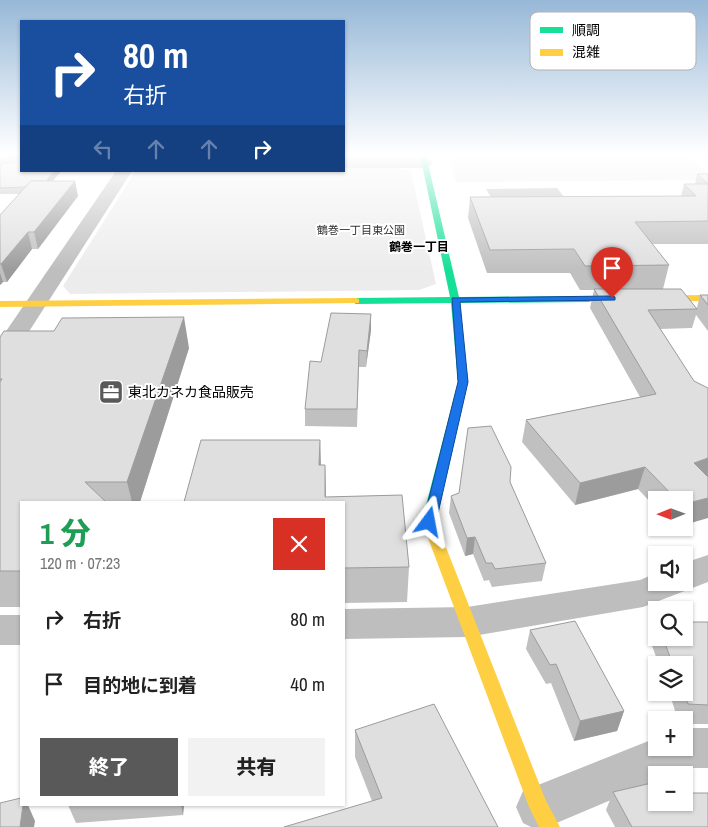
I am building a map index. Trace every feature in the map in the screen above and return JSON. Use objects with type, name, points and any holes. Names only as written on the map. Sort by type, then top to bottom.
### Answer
[{"type":"street","points":[[0,358],[109,194]]},
{"type":"street","points":[[432,194],[455,300],[463,382],[429,522],[545,817],[684,748],[708,748]]},
{"type":"street","points":[[0,304],[708,298]]},
{"type":"street","points":[[693,574],[708,568]]},
{"type":"street","points":[[345,624],[467,622],[648,591]]},
{"type":"street","points":[[0,630],[20,630]]},
{"type":"green space","name":"鶴巻一丁目東公園","points":[[121,194],[416,194],[436,284],[419,290],[70,294],[63,286]]},
{"type":"shaded area","points":[[489,194],[561,194],[565,198],[492,199]]},
{"type":"building","points":[[20,194],[65,194],[34,232],[28,232],[1,264],[0,215]]},
{"type":"building","points":[[694,194],[708,194],[708,221],[635,222],[669,265],[585,266],[574,249],[490,250],[470,197],[696,196]]},
{"type":"building","points":[[594,289],[681,289],[697,309],[648,310],[694,381],[708,388],[708,458],[694,463],[708,477],[708,498],[693,502],[693,491],[668,491],[645,467],[580,483],[526,420],[656,394]]},
{"type":"building","points":[[700,295],[708,295],[708,305]]},
{"type":"building","points":[[331,313],[371,314],[367,351],[359,350],[357,409],[305,409],[310,361],[321,362]]},
{"type":"building","points":[[184,317],[127,482],[85,482],[105,501],[20,501],[20,571],[0,571],[0,382],[2,379],[0,379],[0,337],[4,331],[54,331],[62,318]]},
{"type":"building","points":[[491,426],[511,467],[510,482],[546,563],[495,569],[492,563],[486,563],[475,537],[467,538],[451,496],[459,493],[468,428]]},
{"type":"building","points":[[201,440],[320,440],[319,465],[325,465],[325,497],[402,495],[409,567],[345,568],[345,501],[184,501]]},
{"type":"building","points":[[575,621],[624,711],[580,721],[556,664],[550,665],[530,630]]},
{"type":"building","points":[[693,622],[708,622],[708,705],[688,704],[687,701],[693,701],[693,656],[670,656],[666,646],[693,646]]},
{"type":"building","points":[[434,704],[498,827],[284,827],[382,798],[355,730]]},
{"type":"building","points":[[648,784],[648,811],[693,811],[693,793],[708,793],[708,827],[632,827],[613,792]]},
{"type":"building","points":[[20,798],[20,806],[23,806],[20,827],[0,827],[0,803]]},
{"type":"traffic: fast","points":[[432,194],[455,300],[463,382],[433,505]]},
{"type":"traffic: fast","points":[[356,301],[590,299]]},
{"type":"traffic: slow","points":[[590,299],[708,298]]},
{"type":"traffic: slow","points":[[0,304],[356,301]]},
{"type":"traffic: slow","points":[[433,505],[429,522],[539,807],[550,827]]},
{"type":"place","name":"東北カネカ食品販売","points":[[111,392]]},
{"type":"district","name":"鶴巻一丁目","points":[[419,247]]},
{"type":"route","points":[[429,522],[463,382],[455,300],[612,298]]}]
